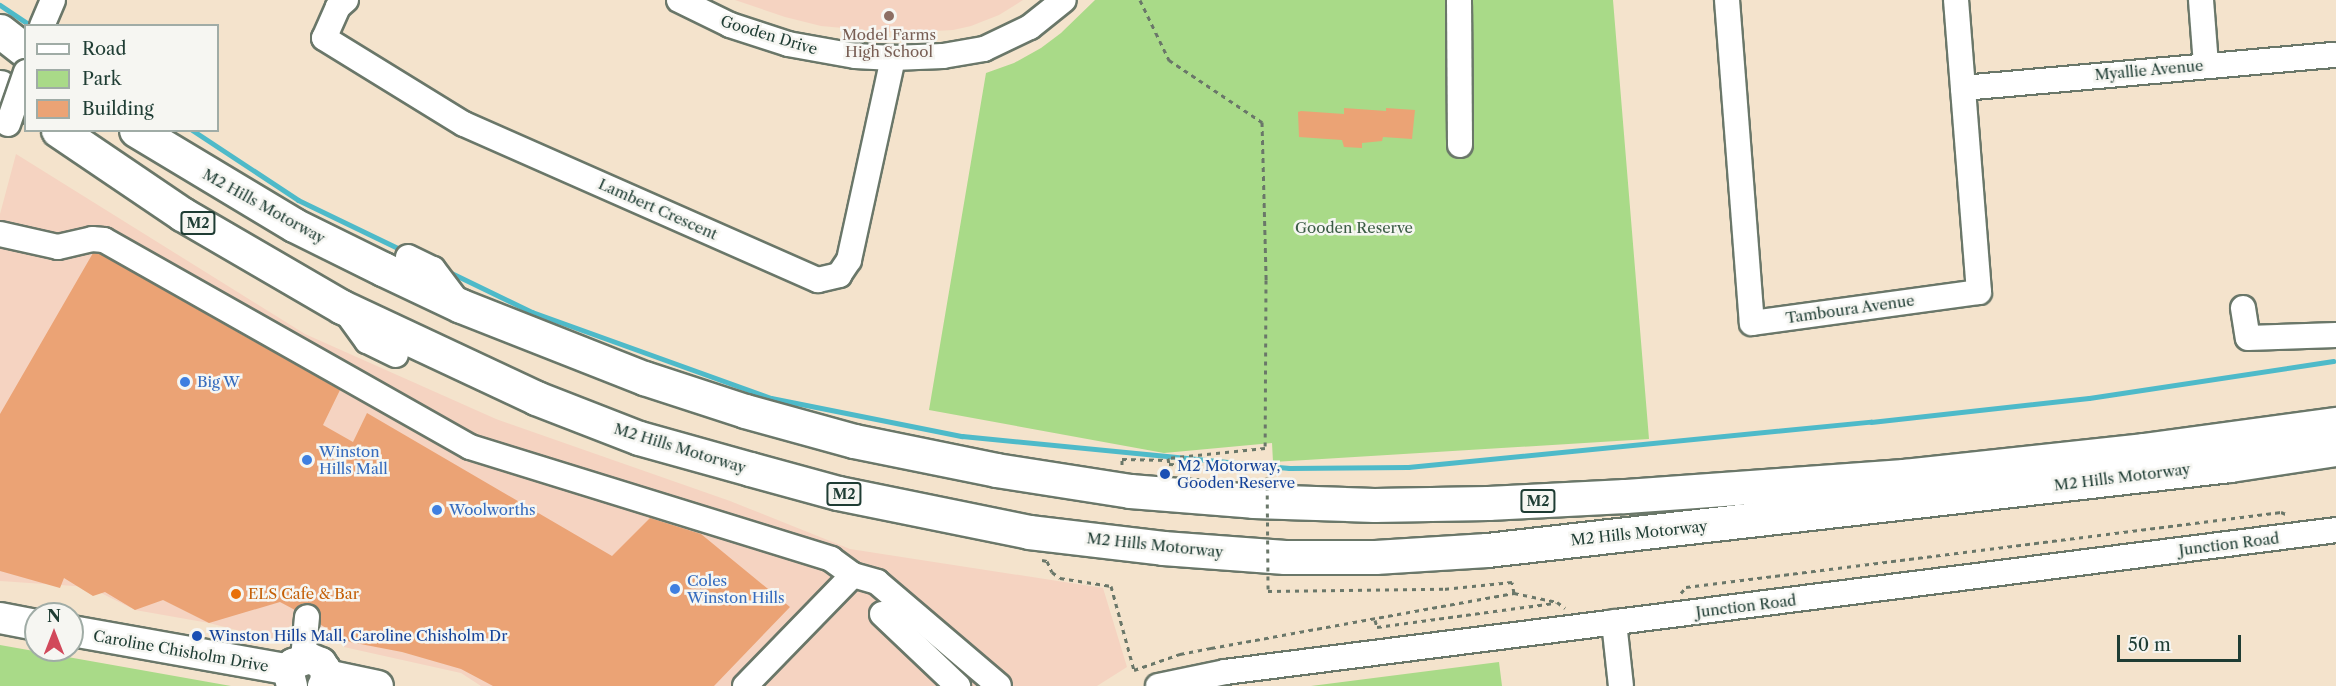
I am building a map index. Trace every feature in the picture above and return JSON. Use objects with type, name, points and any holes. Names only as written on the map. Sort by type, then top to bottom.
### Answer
[{"type":"highway","points":[[0,31],[24,49]]},
{"type":"highway","points":[[0,87],[11,123]]},
{"type":"highway","name":"M2 Hills Motorway","points":[[61,132],[182,214],[342,307],[536,398],[639,438],[838,493],[1029,532],[1163,548],[1274,556],[1375,557],[1486,550],[2182,470],[2336,449]]},
{"type":"highway","name":"M2 Hills Motorway","points":[[139,132],[294,225],[461,306],[644,378],[745,411],[854,441],[1019,474],[1130,491],[1242,500],[1374,505],[1488,504],[1755,488],[1904,476],[2120,453],[2336,424]]},
{"type":"main road","points":[[0,618],[24,622]]},
{"type":"main road","name":"Caroline Chisholm Drive","points":[[84,633],[378,686]]},
{"type":"street","points":[[43,24],[53,0]]},
{"type":"street","name":"Lambert Crescent","points":[[346,0],[338,7],[324,38],[464,124],[818,280],[838,275],[849,260],[893,58]]},
{"type":"street","name":"Gooden Drive","points":[[678,0],[730,25],[788,44],[844,54],[893,58],[944,56],[984,49],[1030,27],[1064,0]]},
{"type":"street","points":[[1459,0],[1460,145]]},
{"type":"street","name":"Tamboura Avenue","points":[[1727,0],[1752,323],[1978,292],[1956,0]]},
{"type":"street","points":[[2201,0],[2206,65]]},
{"type":"street","name":"Myallie Avenue","points":[[1963,88],[2336,55]]},
{"type":"street","points":[[11,123],[24,79]]},
{"type":"street","points":[[0,234],[58,248],[92,239],[104,240],[470,447],[831,559],[854,575],[877,582],[999,686]]},
{"type":"street","points":[[408,257],[433,269],[461,306]]},
{"type":"street","points":[[342,307],[367,341],[396,355]]},
{"type":"street","points":[[2242,308],[2248,338],[2336,335]]},
{"type":"street","name":"Junction Road","points":[[1169,684],[1225,672],[2336,530]]},
{"type":"street","points":[[753,683],[854,575]]},
{"type":"street","points":[[882,614],[958,686]]},
{"type":"street","points":[[307,617],[307,675]]},
{"type":"street","points":[[1614,622],[1621,686]]},
{"type":"path","points":[[1122,469],[1122,459],[1168,460],[1168,458],[1265,448],[1266,280],[1262,122],[1169,60],[1140,0]]},
{"type":"path","points":[[1168,460],[1169,464],[1267,468],[1268,591],[1443,589],[1512,582],[1514,593]]},
{"type":"path","points":[[1674,601],[1686,587],[2281,512],[2291,516]]},
{"type":"path","points":[[1037,558],[1047,561],[1052,572],[1060,578],[1111,586],[1134,670],[1180,654],[1514,593],[1557,602],[1569,610]]},
{"type":"path","points":[[1375,620],[1377,627],[1552,605],[1557,602]]},
{"type":"shaded area","name":"Model Farms High School","points":[[735,0],[1023,0],[999,15],[971,26],[953,30],[898,33],[821,26],[785,17]]},
{"type":"shaded area","name":"Winston Hills Mall","points":[[16,154],[305,334],[496,419],[730,501],[850,549],[1103,588],[1127,667],[1097,686],[481,686],[461,673],[344,647],[336,637],[292,624],[275,640],[209,623],[135,610],[89,587],[0,581],[0,214]]},
{"type":"green space","name":"Gooden Reserve","points":[[1095,0],[1613,0],[1649,439],[1273,462],[1272,443],[1164,453],[929,410],[986,73],[1014,63],[1041,48],[1061,33]]},
{"type":"green space","points":[[0,645],[24,649],[24,662],[84,662],[84,660],[231,686],[0,686]]},
{"type":"green space","points":[[1499,662],[1502,686],[1311,686]]},
{"type":"building","points":[[1344,108],[1386,111],[1386,108],[1415,110],[1412,139],[1383,137],[1382,141],[1362,143],[1362,148],[1344,147],[1342,140],[1299,137],[1298,112],[1344,114]]},
{"type":"building","name":"Winston Hills Mall","points":[[93,253],[100,254],[340,390],[323,425],[353,442],[367,413],[612,556],[650,518],[701,534],[790,607],[714,686],[493,686],[461,669],[402,652],[350,642],[321,625],[320,611],[309,603],[301,604],[295,610],[280,602],[209,623],[163,600],[135,610],[105,592],[93,596],[64,578],[60,588],[0,571],[0,414]]},
{"type":"waterway","points":[[0,5],[28,24]]},
{"type":"waterway","points":[[195,132],[298,200],[404,251]]},
{"type":"waterway","points":[[445,270],[532,312],[771,398],[962,436],[1289,468],[1408,467],[1871,422],[2089,398],[2333,361]]},
{"type":"place","name":"Model Farms High School","points":[[889,16]]},
{"type":"place","name":"Big W","points":[[185,382]]},
{"type":"place","name":"Winston Hills Mall","points":[[307,460]]},
{"type":"place","name":"M2 Motorway, Gooden Reserve","points":[[1165,474]]},
{"type":"place","name":"Woolworths","points":[[437,510]]},
{"type":"place","name":"Coles Winston Hills","points":[[675,589]]},
{"type":"place","name":"ELS Cafe & Bar","points":[[236,594]]},
{"type":"place","name":"Winston Hills Mall, Caroline Chisholm Dr","points":[[197,636]]}]
